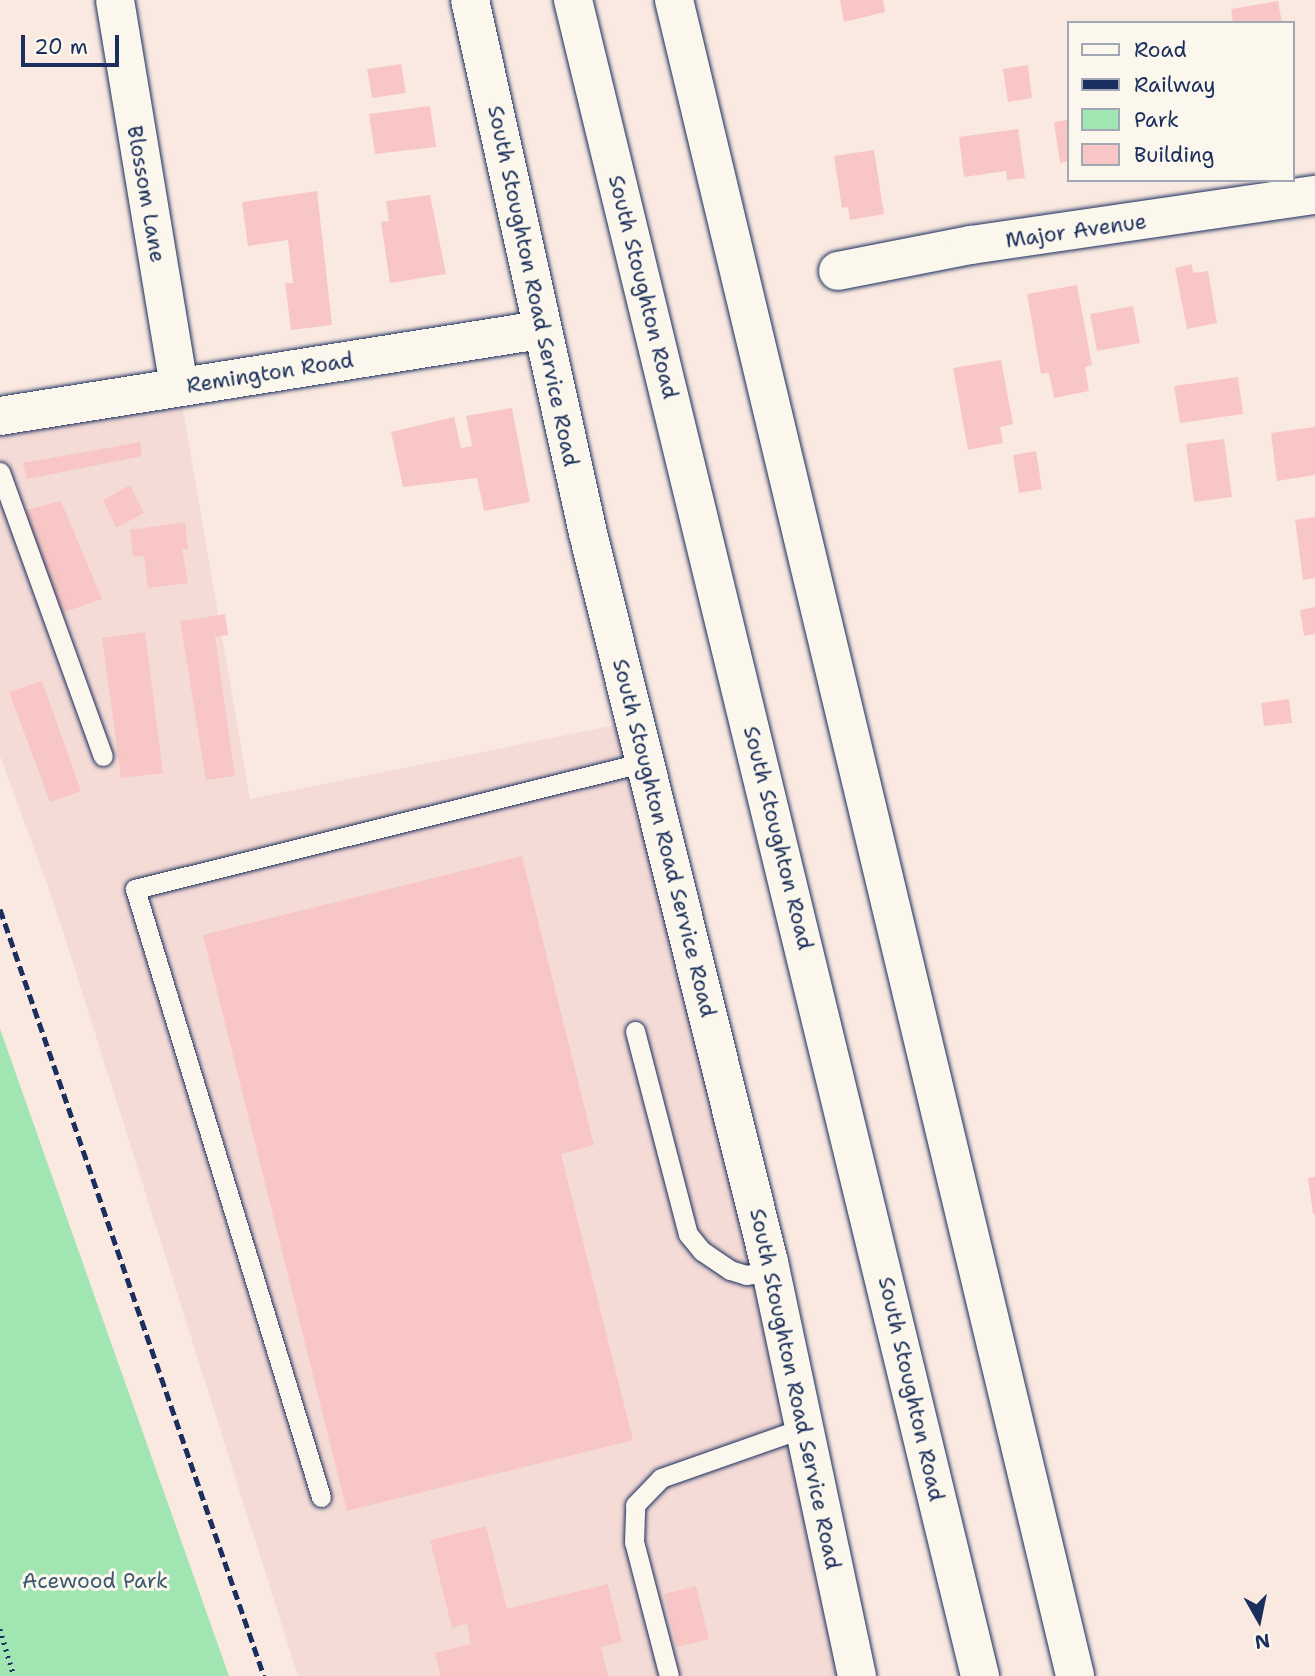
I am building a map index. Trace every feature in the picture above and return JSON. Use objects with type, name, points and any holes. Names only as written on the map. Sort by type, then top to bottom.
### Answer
[{"type":"main road","name":"Blossom Lane","points":[[115,0],[179,387]]},
{"type":"main road","name":"South Stoughton Road Service Road","points":[[470,0],[532,274],[540,330],[771,1271],[857,1676]]},
{"type":"main road","name":"South Stoughton Road","points":[[573,0],[980,1676]]},
{"type":"main road","points":[[674,0],[1075,1676]]},
{"type":"main road","name":"Major Avenue","points":[[838,271],[971,245],[1315,195]]},
{"type":"main road","name":"Remington Road","points":[[0,416],[540,330]]},
{"type":"lane","points":[[0,472],[103,757]]},
{"type":"lane","points":[[321,1497],[135,889],[645,762]]},
{"type":"lane","points":[[635,1031],[688,1234],[702,1251],[730,1270],[746,1275],[771,1271]]},
{"type":"lane","points":[[669,1676],[634,1542],[635,1506],[661,1478],[803,1428]]},
{"type":"path","points":[[0,1629],[14,1676]]},
{"type":"shaded area","points":[[179,387],[250,799],[636,721],[857,1676],[298,1676],[54,903],[0,756],[0,416]]},
{"type":"green space","name":"Acewood Park","points":[[0,1029],[229,1676],[0,1676]]},
{"type":"building","points":[[840,0],[883,0],[885,12],[844,22]]},
{"type":"building","points":[[1278,1],[1282,21],[1233,21],[1231,9]]},
{"type":"building","points":[[401,64],[406,93],[372,98],[367,69]]},
{"type":"building","points":[[1028,65],[1032,98],[1008,102],[1003,69]]},
{"type":"building","points":[[430,106],[436,147],[375,154],[369,114]]},
{"type":"building","points":[[1066,120],[1066,162],[1060,163],[1054,122]]},
{"type":"building","points":[[1018,129],[1025,178],[1007,180],[1006,171],[964,177],[959,137]]},
{"type":"building","points":[[874,150],[884,214],[850,220],[848,207],[842,208],[834,156]]},
{"type":"building","points":[[317,191],[332,325],[291,330],[285,283],[293,283],[288,240],[248,246],[242,202]]},
{"type":"building","points":[[430,195],[446,274],[390,283],[381,222],[389,221],[386,201]]},
{"type":"building","points":[[1192,264],[1193,273],[1208,271],[1217,323],[1187,329],[1175,268]]},
{"type":"building","points":[[1077,285],[1092,365],[1085,367],[1089,391],[1054,398],[1049,373],[1041,374],[1027,294]]},
{"type":"building","points":[[1133,306],[1140,343],[1097,351],[1090,314]]},
{"type":"building","points":[[1001,360],[1013,424],[1000,427],[1003,443],[968,450],[953,368]]},
{"type":"building","points":[[1238,377],[1243,414],[1180,423],[1174,386]]},
{"type":"building","points":[[512,408],[530,502],[484,511],[477,478],[403,487],[391,432],[454,417],[461,448],[472,446],[466,416]]},
{"type":"building","points":[[1315,427],[1315,475],[1277,481],[1271,433]]},
{"type":"building","points":[[1224,439],[1232,497],[1194,502],[1186,444]]},
{"type":"building","points":[[140,442],[142,456],[27,479],[23,463]]},
{"type":"building","points":[[1036,451],[1042,489],[1019,493],[1013,455]]},
{"type":"building","points":[[130,485],[144,513],[116,528],[103,500]]},
{"type":"building","points":[[61,501],[102,599],[59,614],[14,513]]},
{"type":"building","points":[[1315,517],[1315,578],[1303,580],[1295,520]]},
{"type":"building","points":[[185,522],[188,549],[182,549],[188,583],[148,588],[144,556],[133,557],[130,530]]},
{"type":"building","points":[[1315,607],[1315,634],[1304,636],[1300,610]]},
{"type":"building","points":[[225,614],[228,635],[215,637],[235,776],[206,780],[180,621]]},
{"type":"building","points":[[145,632],[163,773],[121,778],[102,638]]},
{"type":"building","points":[[42,681],[81,791],[50,802],[9,692]]},
{"type":"building","points":[[1289,699],[1292,723],[1264,726],[1261,703]]},
{"type":"building","points":[[522,856],[594,1145],[561,1154],[633,1440],[347,1511],[203,935]]},
{"type":"building","points":[[1315,1177],[1315,1214],[1313,1214],[1308,1178]]},
{"type":"building","points":[[486,1526],[507,1609],[608,1584],[622,1642],[601,1647],[608,1676],[441,1676],[435,1653],[471,1644],[467,1624],[452,1628],[430,1540]]},
{"type":"building","points":[[696,1586],[709,1639],[677,1647],[664,1594]]},
{"type":"railway","points":[[0,909],[264,1676]]}]
